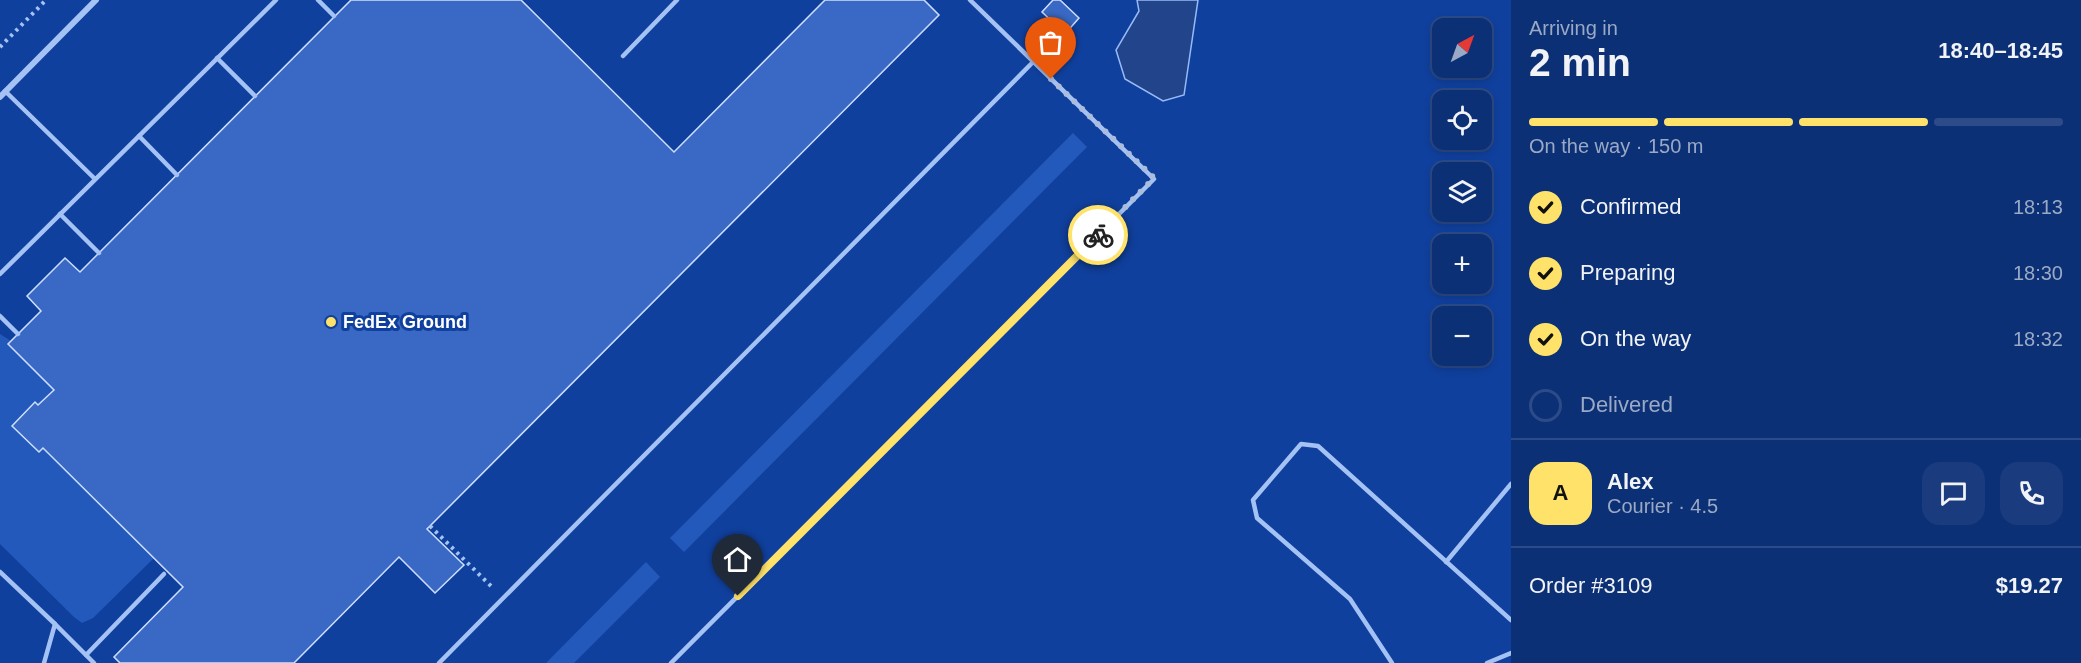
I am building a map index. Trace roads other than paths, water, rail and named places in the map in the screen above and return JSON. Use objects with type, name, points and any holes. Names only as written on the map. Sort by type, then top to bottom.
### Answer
[{"type":"street","points":[[3,94],[96,0]]},
{"type":"lane","points":[[0,274],[276,0]]},
{"type":"lane","points":[[318,0],[334,16]]},
{"type":"lane","points":[[623,56],[677,0]]},
{"type":"lane","points":[[671,663],[1154,178],[970,0]]},
{"type":"lane","points":[[217,58],[255,96]]},
{"type":"lane","points":[[439,663],[1034,62]]},
{"type":"lane","points":[[3,94],[95,179]]},
{"type":"lane","points":[[139,136],[177,175]]},
{"type":"lane","points":[[60,214],[99,253]]},
{"type":"lane","points":[[0,315],[18,334]]},
{"type":"lane","points":[[1392,663],[1350,599],[1257,519],[1253,500],[1301,444],[1318,446],[1511,620]]},
{"type":"lane","points":[[1446,562],[1511,484]]},
{"type":"lane","points":[[0,572],[94,663]]},
{"type":"lane","points":[[86,655],[164,574]]},
{"type":"lane","points":[[44,663],[55,624]]},
{"type":"lane","points":[[1487,663],[1511,653]]},
{"type":"place","name":"FedEx Ground","points":[[331,322]]}]
